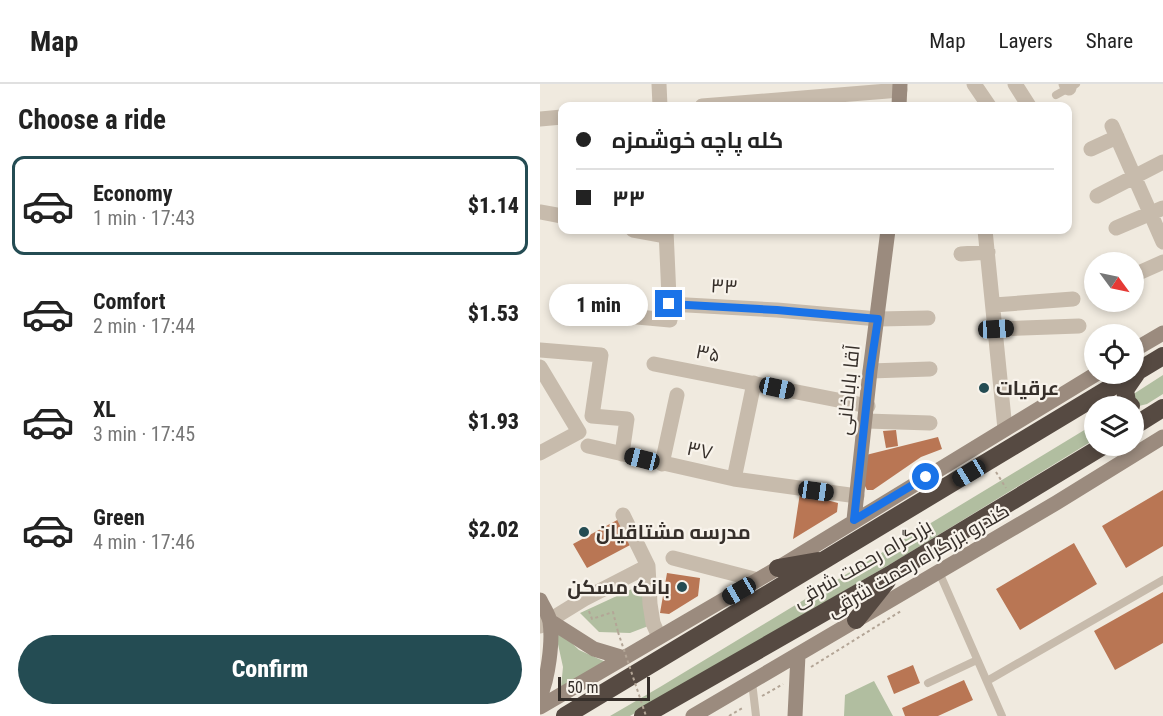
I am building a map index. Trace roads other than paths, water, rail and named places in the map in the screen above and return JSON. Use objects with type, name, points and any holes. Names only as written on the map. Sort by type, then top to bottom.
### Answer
[{"type":"highway","points":[[1144,367],[1163,356]]},
{"type":"highway","name":"بزرگراه رحمت شرقی","points":[[1103,396],[1120,384]]},
{"type":"highway","points":[[1144,412],[1161,409]]},
{"type":"highway","points":[[1144,420],[1161,409]]},
{"type":"highway","name":"بزرگراه رحمت شرقی","points":[[565,716],[989,461],[1084,410]]},
{"type":"highway","name":"بزرگراه رحمت شرقی","points":[[645,716],[893,573],[1086,456]]},
{"type":"highway","points":[[778,568],[828,559]]},
{"type":"highway","points":[[856,620],[893,573]]},
{"type":"main road","points":[[900,102],[903,86]]},
{"type":"main road","name":"آقا باباخانی","points":[[854,520],[888,234]]},
{"type":"main road","points":[[1144,344],[1163,333]]},
{"type":"main road","points":[[540,707],[759,580],[1084,381]]},
{"type":"main road","name":"کندرو بزرگراه رحمت شرقی","points":[[693,716],[1056,503],[1163,437]]},
{"type":"main road","points":[[540,600],[549,663],[545,686],[540,696]]},
{"type":"main road","points":[[545,623],[594,649],[624,658]]},
{"type":"main road","points":[[795,716],[798,655]]},
{"type":"street","points":[[659,84],[660,102]]},
{"type":"street","points":[[974,84],[986,102]]},
{"type":"street","points":[[1015,84],[1026,102]]},
{"type":"street","points":[[742,102],[903,86]]},
{"type":"street","points":[[540,119],[558,117]]},
{"type":"street","points":[[1090,148],[1115,131],[1134,177],[1157,211],[1163,242]]},
{"type":"street","points":[[1097,196],[1163,162]]},
{"type":"street","points":[[1116,228],[1157,211]]},
{"type":"street","points":[[540,212],[558,215]]},
{"type":"street","points":[[560,310],[670,320],[666,234]]},
{"type":"street","points":[[986,234],[1005,429]]},
{"type":"street","points":[[961,254],[988,252]]},
{"type":"street","points":[[1144,271],[1163,262]]},
{"type":"street","points":[[994,305],[1073,299]]},
{"type":"street","name":"۳۳","points":[[669,304],[878,319],[928,318]]},
{"type":"street","points":[[996,329],[1079,326]]},
{"type":"street","points":[[540,350],[601,355],[592,416],[627,419],[622,454]]},
{"type":"street","name":"۳۵","points":[[654,364],[754,383],[867,414],[930,423]]},
{"type":"street","points":[[540,367],[579,432],[540,453]]},
{"type":"street","points":[[870,371],[930,369]]},
{"type":"street","points":[[734,479],[754,383]]},
{"type":"street","points":[[662,464],[677,395]]},
{"type":"street","name":"۳۷","points":[[588,446],[734,479],[857,496]]},
{"type":"street","points":[[623,515],[648,566],[650,604],[653,623],[659,638]]},
{"type":"street","points":[[673,558],[759,580]]},
{"type":"street","points":[[545,623],[584,599],[648,566]]},
{"type":"lane","points":[[939,572],[1002,716]]},
{"type":"lane","points":[[987,681],[1163,580]]},
{"type":"lane","points":[[928,683],[977,660]]},
{"type":"lane","points":[[752,682],[756,716]]},
{"type":"place","name":"عرقیات","points":[[984,388]]},
{"type":"place","name":"مدرسه مشتاقیان","points":[[584,532]]},
{"type":"place","name":"بانک مسکن","points":[[682,587]]}]
